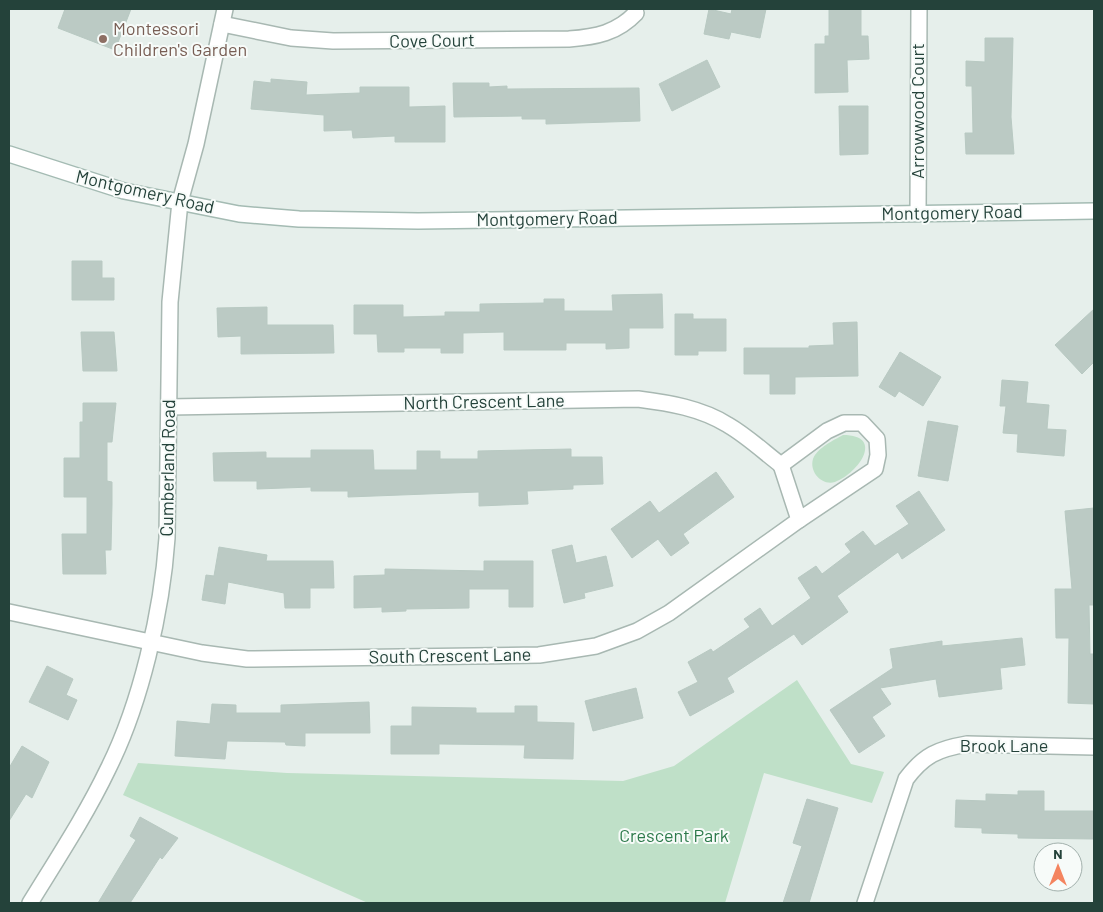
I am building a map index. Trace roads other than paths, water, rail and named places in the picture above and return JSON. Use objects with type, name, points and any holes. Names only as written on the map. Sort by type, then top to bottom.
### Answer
[{"type":"street","name":"Cumberland Road","points":[[30,903],[109,767],[132,712],[150,642],[165,571],[170,302],[180,202],[196,144],[225,9]]},
{"type":"street","name":"Arrowwood Court","points":[[918,9],[918,214]]},
{"type":"street","name":"Cove Court","points":[[222,24],[291,38],[333,42],[569,39],[589,38],[610,32],[625,24],[636,13]]},
{"type":"street","name":"Montgomery Road","points":[[9,154],[96,184],[239,214],[340,221],[1094,210]]},
{"type":"street","name":"North Crescent Lane","points":[[169,407],[638,399],[668,403],[716,419],[729,425],[781,465]]},
{"type":"street","name":"South Crescent Lane","points":[[9,612],[202,653],[247,659],[539,655],[572,652],[615,640],[637,631],[669,613],[799,520],[875,469],[878,455],[877,439],[862,423],[844,422],[827,431],[781,465]]},
{"type":"street","points":[[781,465],[799,520]]},
{"type":"street","name":"Brook Lane","points":[[865,903],[906,779],[918,763],[930,754],[948,747],[967,744],[1094,747]]},
{"type":"place","name":"Montessori Children's Garden","points":[[103,39]]},
{"type":"park label","name":"Crescent Park","points":[[674,836]]}]
